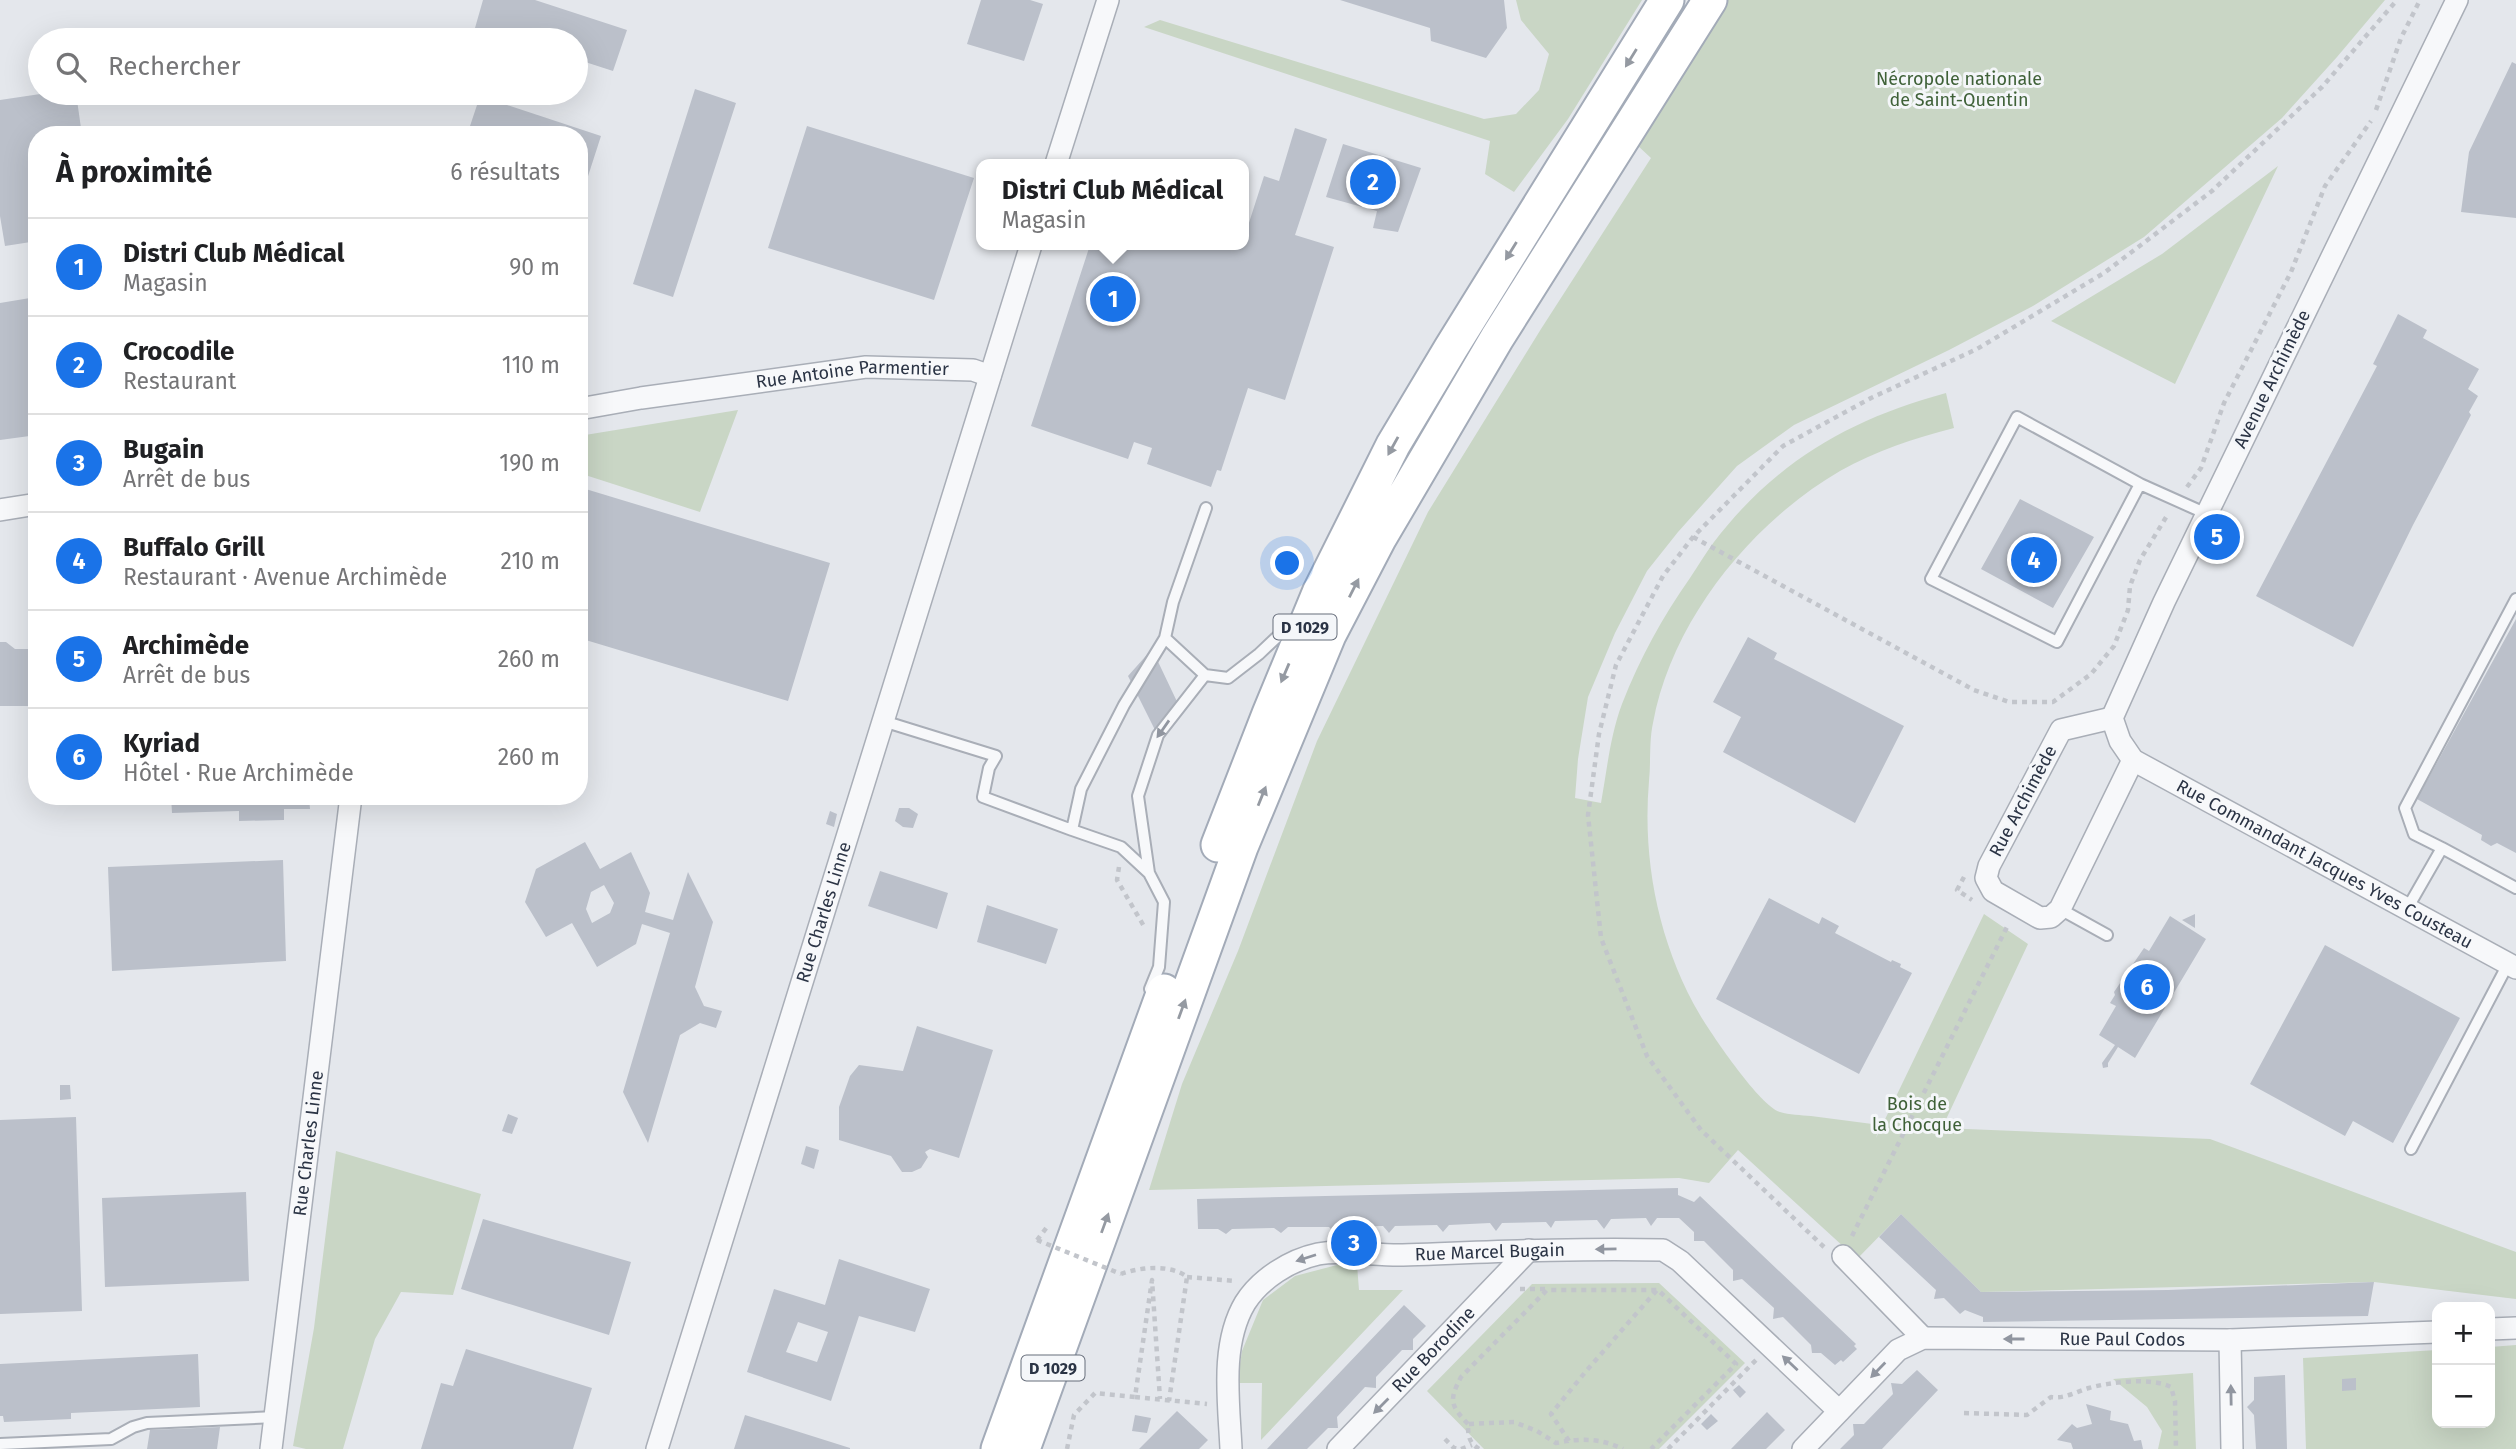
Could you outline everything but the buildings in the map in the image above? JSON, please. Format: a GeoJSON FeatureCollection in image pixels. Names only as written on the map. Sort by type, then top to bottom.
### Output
{"type":"FeatureCollection","features":[{"type":"Feature","properties":{"kind":"main road","name":"D 1029"},"geometry":{"type":"LineString","coordinates":[[998,1449],[1050,1306],[1135,1050],[1319,593],[1415,407],[1667,0]]}},
{"type":"Feature","properties":{"kind":"main road","name":"D 1029"},"geometry":{"type":"LineString","coordinates":[[1023,1449],[1241,847],[1329,635],[1379,539],[1497,338],[1710,0]]}},
{"type":"Feature","properties":{"kind":"main road","name":"D 1029"},"geometry":{"type":"LineString","coordinates":[[1009,1449],[1052,1329],[1050,1306]]}},
{"type":"Feature","properties":{"kind":"street"},"geometry":{"type":"LineString","coordinates":[[1058,159],[1108,0]]}},
{"type":"Feature","properties":{"kind":"street","name":"Avenue Archimède"},"geometry":{"type":"LineString","coordinates":[[2112,718],[2164,602],[2457,0]]}},
{"type":"Feature","properties":{"kind":"street"},"geometry":{"type":"LineString","coordinates":[[990,376],[1029,250]]}},
{"type":"Feature","properties":{"kind":"street","name":"Rue Antoine Parmentier"},"geometry":{"type":"LineString","coordinates":[[588,407],[866,367],[973,370],[990,376]]}},
{"type":"Feature","properties":{"kind":"street","name":"Rue Charles Linne"},"geometry":{"type":"LineString","coordinates":[[657,1449],[990,376]]}},
{"type":"Feature","properties":{"kind":"street"},"geometry":{"type":"LineString","coordinates":[[0,510],[28,505]]}},
{"type":"Feature","properties":{"kind":"street"},"geometry":{"type":"LineString","coordinates":[[2060,909],[2133,760],[2120,741],[2112,718]]}},
{"type":"Feature","properties":{"kind":"street","name":"Rue Archimède"},"geometry":{"type":"LineString","coordinates":[[2060,909],[2051,917],[2040,918],[1993,891],[1986,878],[1989,866],[2061,730],[2112,718]]}},
{"type":"Feature","properties":{"kind":"street","name":"Rue Commandant Jacques Yves Cousteau"},"geometry":{"type":"LineString","coordinates":[[2133,760],[2512,966]]}},
{"type":"Feature","properties":{"kind":"street","name":"Rue Charles Linne"},"geometry":{"type":"LineString","coordinates":[[271,1449],[350,805]]}},
{"type":"Feature","properties":{"kind":"street","name":"Rue Marcel Bugain"},"geometry":{"type":"LineString","coordinates":[[1231,1449],[1229,1405],[1231,1346],[1235,1324],[1246,1302],[1257,1289],[1294,1262],[1320,1254],[1663,1250],[1681,1261],[1839,1411]]}},
{"type":"Feature","properties":{"kind":"street","name":"Rue Borodine"},"geometry":{"type":"LineString","coordinates":[[1338,1449],[1529,1251]]}},
{"type":"Feature","properties":{"kind":"street"},"geometry":{"type":"LineString","coordinates":[[1803,1449],[1898,1350],[1923,1338],[1843,1256]]}},
{"type":"Feature","properties":{"kind":"street"},"geometry":{"type":"LineString","coordinates":[[2495,1329],[2516,1328]]}},
{"type":"Feature","properties":{"kind":"street","name":"Rue Paul Codos"},"geometry":{"type":"LineString","coordinates":[[1923,1338],[2230,1340],[2432,1332]]}},
{"type":"Feature","properties":{"kind":"street"},"geometry":{"type":"LineString","coordinates":[[2230,1340],[2232,1449]]}},
{"type":"Feature","properties":{"kind":"lane"},"geometry":{"type":"LineString","coordinates":[[2140,484],[2057,642],[1931,579],[2017,417],[2140,484],[2207,514]]}},
{"type":"Feature","properties":{"kind":"lane"},"geometry":{"type":"LineString","coordinates":[[1072,830],[1081,789],[1124,705],[1165,638],[1173,602],[1206,508]]}},
{"type":"Feature","properties":{"kind":"lane"},"geometry":{"type":"LineString","coordinates":[[1165,638],[1205,675],[1228,678],[1284,633],[1319,593]]}},
{"type":"Feature","properties":{"kind":"lane"},"geometry":{"type":"LineString","coordinates":[[2516,599],[2405,808],[2414,834],[2516,887]]}},
{"type":"Feature","properties":{"kind":"lane"},"geometry":{"type":"LineString","coordinates":[[1149,873],[1138,796],[1158,735],[1205,675]]}},
{"type":"Feature","properties":{"kind":"lane"},"geometry":{"type":"LineString","coordinates":[[883,720],[996,756],[989,768],[983,797],[1121,846],[1149,873],[1164,902],[1159,967],[1145,1003]]}},
{"type":"Feature","properties":{"kind":"lane"},"geometry":{"type":"LineString","coordinates":[[2407,909],[2442,848]]}},
{"type":"Feature","properties":{"kind":"lane"},"geometry":{"type":"LineString","coordinates":[[2060,909],[2107,935]]}},
{"type":"Feature","properties":{"kind":"lane"},"geometry":{"type":"LineString","coordinates":[[2412,1149],[2512,966]]}},
{"type":"Feature","properties":{"kind":"lane"},"geometry":{"type":"LineString","coordinates":[[0,1444],[111,1439],[147,1423],[275,1417]]}},
{"type":"Feature","properties":{"kind":"path"},"geometry":{"type":"LineString","coordinates":[[2017,905],[1843,1256],[1834,1257],[1701,1130],[1647,1056],[1601,938],[1588,815],[1599,734],[1616,666],[1663,576],[1693,537],[1783,446],[1871,398],[1977,349],[2104,273],[2212,191],[2322,87],[2397,0]]}},
{"type":"Feature","properties":{"kind":"path"},"geometry":{"type":"LineString","coordinates":[[1693,537],[1974,690],[2010,702],[2053,702],[2091,674],[2114,646],[2128,610],[2130,586],[2140,560],[2159,525],[2201,468],[2224,403],[2291,272],[2325,186],[2374,117],[2401,38],[2420,0]]}},
{"type":"Feature","properties":{"kind":"path"},"geometry":{"type":"LineString","coordinates":[[1121,846],[1117,880],[1145,926],[1147,937]]}},
{"type":"Feature","properties":{"kind":"path"},"geometry":{"type":"LineString","coordinates":[[1037,1240],[1121,1274],[1140,1267],[1180,1271],[1187,1277],[1238,1281],[1257,1289]]}},
{"type":"Feature","properties":{"kind":"path"},"geometry":{"type":"LineString","coordinates":[[1169,1401],[1187,1277]]}},
{"type":"Feature","properties":{"kind":"path"},"geometry":{"type":"LineString","coordinates":[[1135,1397],[1152,1280],[1160,1399]]}},
{"type":"Feature","properties":{"kind":"path"},"geometry":{"type":"LineString","coordinates":[[1479,1449],[1472,1445],[1468,1436],[1468,1424],[1455,1410],[1452,1395],[1461,1377],[1547,1290],[1658,1290],[1736,1364],[1651,1449]]}},
{"type":"Feature","properties":{"kind":"path"},"geometry":{"type":"LineString","coordinates":[[1569,1441],[1551,1414],[1658,1290]]}},
{"type":"Feature","properties":{"kind":"path"},"geometry":{"type":"LineString","coordinates":[[1668,1449],[1761,1355]]}},
{"type":"Feature","properties":{"kind":"path"},"geometry":{"type":"LineString","coordinates":[[1964,1413],[2027,1415],[2051,1397],[2062,1398],[2105,1384],[2160,1382],[2171,1387],[2175,1401],[2176,1449]]}},
{"type":"Feature","properties":{"kind":"path"},"geometry":{"type":"LineString","coordinates":[[1067,1449],[1074,1415],[1095,1393],[1229,1405]]}},
{"type":"Feature","properties":{"kind":"path"},"geometry":{"type":"LineString","coordinates":[[1468,1424],[1514,1422],[1537,1431],[1556,1446],[1569,1441],[1591,1439],[1623,1449]]}},
{"type":"Feature","properties":{"kind":"path"},"geometry":{"type":"LineString","coordinates":[[1445,1439],[1454,1448],[1472,1445]]}},
{"type":"Feature","properties":{"kind":"green space"},"geometry":{"type":"Polygon","coordinates":[[[1516,0],[1642,0],[1568,119],[1514,192],[1485,174],[1490,141],[1144,27],[1160,20],[1484,119],[1516,114],[1539,90],[1549,54],[1521,20],[1516,0]]]}},
{"type":"Feature","properties":{"kind":"green space"},"geometry":{"type":"Polygon","coordinates":[[[1727,0],[2385,0],[2282,118],[2144,237],[2033,306],[1794,425],[1737,466],[1647,571],[1615,633],[1588,697],[1575,798],[1601,803],[1615,728],[1636,671],[1680,593],[1711,546],[1738,514],[1762,489],[1789,467],[1846,430],[1946,393],[1954,428],[1896,446],[1840,471],[1776,518],[1747,546],[1720,578],[1697,612],[1678,647],[1663,685],[1653,723],[1651,744],[1648,841],[1651,872],[1656,902],[1674,960],[1706,1025],[1737,1069],[1771,1107],[1787,1114],[1880,1125],[1876,1138],[1984,914],[2028,944],[1942,1128],[2210,1139],[2516,1252],[2516,1299],[2374,1282],[1981,1292],[1901,1214],[1857,1259],[1738,1150],[1709,1183],[1679,1178],[1149,1190],[1182,1084],[1238,951],[1317,741],[1428,512],[1651,158],[1637,145],[1727,0]]]}},
{"type":"Feature","properties":{"kind":"green space"},"geometry":{"type":"Polygon","coordinates":[[[2278,166],[2175,384],[2051,321],[2162,254],[2278,166]]]}},
{"type":"Feature","properties":{"kind":"green space"},"geometry":{"type":"Polygon","coordinates":[[[738,410],[700,512],[588,476],[588,435],[738,410]]]}},
{"type":"Feature","properties":{"kind":"green space"},"geometry":{"type":"Polygon","coordinates":[[[336,1151],[481,1194],[453,1295],[401,1292],[375,1339],[343,1449],[306,1449],[293,1446],[314,1328],[336,1151]]]}},
{"type":"Feature","properties":{"kind":"green space"},"geometry":{"type":"Polygon","coordinates":[[[1337,1265],[1357,1265],[1359,1290],[1403,1290],[1261,1440],[1262,1383],[1237,1383],[1242,1351],[1263,1300],[1295,1276],[1337,1265]]]}},
{"type":"Feature","properties":{"kind":"green space"},"geometry":{"type":"Polygon","coordinates":[[[1659,1283],[1745,1363],[1659,1449],[1484,1449],[1427,1391],[1532,1284],[1659,1283]]]}},
{"type":"Feature","properties":{"kind":"green space"},"geometry":{"type":"Polygon","coordinates":[[[2516,1345],[2516,1449],[2306,1449],[2303,1358],[2432,1350],[2432,1428],[2495,1428],[2495,1347],[2516,1345]]]}},
{"type":"Feature","properties":{"kind":"green space"},"geometry":{"type":"Polygon","coordinates":[[[2193,1373],[2196,1449],[2158,1449],[2162,1431],[2147,1407],[2113,1379],[2193,1373]]]}},
{"type":"Feature","properties":{"kind":"place","name":"Crocodile"},"geometry":{"type":"Point","coordinates":[1373,182]}},
{"type":"Feature","properties":{"kind":"place","name":"Distri Club Médical"},"geometry":{"type":"Point","coordinates":[1113,299]}},
{"type":"Feature","properties":{"kind":"place","name":"Archimède"},"geometry":{"type":"Point","coordinates":[2217,537]}},
{"type":"Feature","properties":{"kind":"place","name":"Buffalo Grill"},"geometry":{"type":"Point","coordinates":[2034,560]}},
{"type":"Feature","properties":{"kind":"place","name":"Kyriad"},"geometry":{"type":"Point","coordinates":[2147,987]}},
{"type":"Feature","properties":{"kind":"place","name":"Bugain"},"geometry":{"type":"Point","coordinates":[1354,1243]}},
{"type":"Feature","properties":{"kind":"park label","name":"Nécropole nationale de Saint-Quentin"},"geometry":{"type":"Point","coordinates":[1959,89]}},
{"type":"Feature","properties":{"kind":"park label","name":"Bois de la Chocque"},"geometry":{"type":"Point","coordinates":[1917,1114]}}]}
